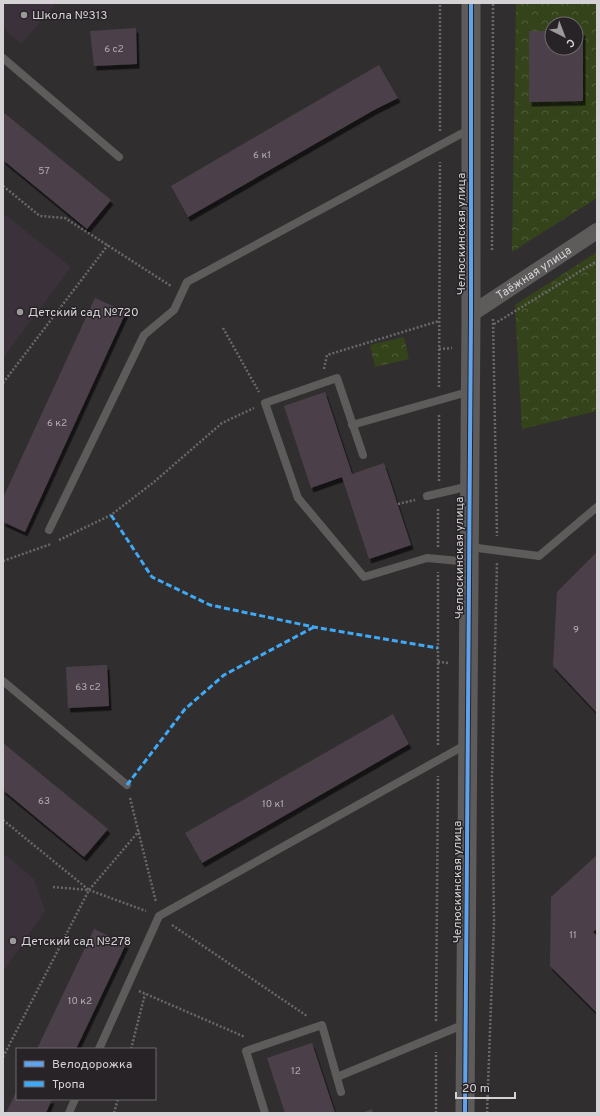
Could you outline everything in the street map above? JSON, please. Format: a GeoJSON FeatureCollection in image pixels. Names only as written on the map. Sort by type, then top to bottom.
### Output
{"type":"FeatureCollection","features":[{"type":"Feature","properties":{"kind":"street","name":"Челюскинская улица"},"geometry":{"type":"LineString","coordinates":[[465,1113],[470,554],[471,3]]}},
{"type":"Feature","properties":{"kind":"street","name":"Таёжная улица"},"geometry":{"type":"LineString","coordinates":[[471,314],[597,231]]}},
{"type":"Feature","properties":{"kind":"lane"},"geometry":{"type":"LineString","coordinates":[[3,58],[119,157]]}},
{"type":"Feature","properties":{"kind":"lane"},"geometry":{"type":"LineString","coordinates":[[49,530],[144,335],[174,310],[187,282],[471,128]]}},
{"type":"Feature","properties":{"kind":"lane"},"geometry":{"type":"LineString","coordinates":[[362,455],[337,378],[265,403],[298,498],[364,577],[427,558],[497,550],[539,556],[597,507]]}},
{"type":"Feature","properties":{"kind":"lane"},"geometry":{"type":"LineString","coordinates":[[352,425],[470,391]]}},
{"type":"Feature","properties":{"kind":"lane"},"geometry":{"type":"LineString","coordinates":[[427,496],[470,486]]}},
{"type":"Feature","properties":{"kind":"lane"},"geometry":{"type":"LineString","coordinates":[[3,681],[127,785]]}},
{"type":"Feature","properties":{"kind":"lane"},"geometry":{"type":"LineString","coordinates":[[99,1048],[159,916],[468,744]]}},
{"type":"Feature","properties":{"kind":"lane"},"geometry":{"type":"LineString","coordinates":[[337,1077],[466,1024]]}},
{"type":"Feature","properties":{"kind":"lane"},"geometry":{"type":"LineString","coordinates":[[266,1113],[246,1051],[322,1025],[341,1092]]}},
{"type":"Feature","properties":{"kind":"lane"},"geometry":{"type":"LineString","coordinates":[[69,1113],[75,1100]]}},
{"type":"Feature","properties":{"kind":"path"},"geometry":{"type":"LineString","coordinates":[[492,253],[493,3]]}},
{"type":"Feature","properties":{"kind":"path"},"geometry":{"type":"LineString","coordinates":[[3,186],[40,216],[65,218],[182,293]]}},
{"type":"Feature","properties":{"kind":"path"},"geometry":{"type":"LineString","coordinates":[[3,383],[108,245]]}},
{"type":"Feature","properties":{"kind":"path"},"geometry":{"type":"LineString","coordinates":[[494,324],[597,261]]}},
{"type":"Feature","properties":{"kind":"path"},"geometry":{"type":"LineString","coordinates":[[487,1113],[494,922],[492,777],[497,550],[494,324],[492,300]]}},
{"type":"Feature","properties":{"kind":"path"},"geometry":{"type":"LineString","coordinates":[[322,383],[327,355],[439,320]]}},
{"type":"Feature","properties":{"kind":"path"},"geometry":{"type":"LineString","coordinates":[[3,561],[49,545],[111,515],[154,482],[222,422],[265,403],[223,328]]}},
{"type":"Feature","properties":{"kind":"path"},"geometry":{"type":"LineString","coordinates":[[127,785],[159,916]]}},
{"type":"Feature","properties":{"kind":"path"},"geometry":{"type":"LineString","coordinates":[[3,820],[89,890]]}},
{"type":"Feature","properties":{"kind":"path"},"geometry":{"type":"LineString","coordinates":[[3,1057],[89,890],[139,831]]}},
{"type":"Feature","properties":{"kind":"path"},"geometry":{"type":"LineString","coordinates":[[53,887],[89,890],[159,916],[322,1025]]}},
{"type":"Feature","properties":{"kind":"path"},"geometry":{"type":"LineString","coordinates":[[128,987],[262,1045]]}},
{"type":"Feature","properties":{"kind":"path"},"geometry":{"type":"LineString","coordinates":[[131,1048],[145,994]]}},
{"type":"Feature","properties":{"kind":"path"},"geometry":{"type":"LineString","coordinates":[[114,1113],[118,1100]]}},
{"type":"Feature","properties":{"kind":"shaded area","name":"Школа №313"},"geometry":{"type":"Polygon","coordinates":[[[3,3],[56,3],[21,44],[3,28],[3,3]]]}},
{"type":"Feature","properties":{"kind":"shaded area","name":"Детский сад №720"},"geometry":{"type":"Polygon","coordinates":[[[3,213],[71,267],[3,358],[3,213]]]}},
{"type":"Feature","properties":{"kind":"shaded area","name":"Детский сад №278"},"geometry":{"type":"Polygon","coordinates":[[[3,853],[34,879],[45,911],[3,972],[3,853]]]}},
{"type":"Feature","properties":{"kind":"green space"},"geometry":{"type":"Polygon","coordinates":[[[516,3],[597,3],[597,198],[512,252],[516,3]]]}},
{"type":"Feature","properties":{"kind":"green space"},"geometry":{"type":"Polygon","coordinates":[[[597,252],[597,411],[522,429],[515,305],[597,252]]]}},
{"type":"Feature","properties":{"kind":"green space"},"geometry":{"type":"Polygon","coordinates":[[[404,337],[409,359],[375,367],[370,345],[404,337]]]}},
{"type":"Feature","properties":{"kind":"building"},"geometry":{"type":"Polygon","coordinates":[[[136,28],[137,64],[94,66],[90,31],[136,28]]]}},
{"type":"Feature","properties":{"kind":"building"},"geometry":{"type":"Polygon","coordinates":[[[529,31],[544,31],[544,56],[583,56],[583,101],[529,102],[529,31]]]}},
{"type":"Feature","properties":{"kind":"building"},"geometry":{"type":"Polygon","coordinates":[[[379,65],[398,98],[374,110],[188,217],[171,186],[379,65]]]}},
{"type":"Feature","properties":{"kind":"building"},"geometry":{"type":"Polygon","coordinates":[[[3,112],[111,200],[87,229],[3,160],[3,112]]]}},
{"type":"Feature","properties":{"kind":"building"},"geometry":{"type":"Polygon","coordinates":[[[95,298],[126,312],[25,532],[3,522],[3,498],[95,298]]]}},
{"type":"Feature","properties":{"kind":"building"},"geometry":{"type":"Polygon","coordinates":[[[325,392],[352,474],[384,463],[411,545],[369,559],[342,477],[311,488],[284,406],[325,392]]]}},
{"type":"Feature","properties":{"kind":"building"},"geometry":{"type":"Polygon","coordinates":[[[597,552],[597,713],[553,666],[557,592],[597,552]]]}},
{"type":"Feature","properties":{"kind":"building"},"geometry":{"type":"Polygon","coordinates":[[[107,665],[109,706],[68,708],[66,667],[107,665]]]}},
{"type":"Feature","properties":{"kind":"building"},"geometry":{"type":"Polygon","coordinates":[[[393,714],[409,744],[202,863],[185,833],[393,714]]]}},
{"type":"Feature","properties":{"kind":"building"},"geometry":{"type":"Polygon","coordinates":[[[3,743],[108,829],[84,857],[3,790],[3,743]]]}},
{"type":"Feature","properties":{"kind":"building"},"geometry":{"type":"Polygon","coordinates":[[[597,855],[597,929],[593,932],[597,936],[597,1013],[550,966],[551,897],[597,855]]]}},
{"type":"Feature","properties":{"kind":"building"},"geometry":{"type":"Polygon","coordinates":[[[94,929],[126,944],[76,1048],[37,1048],[94,929]]]}},
{"type":"Feature","properties":{"kind":"building"},"geometry":{"type":"Polygon","coordinates":[[[312,1043],[335,1113],[285,1113],[267,1058],[312,1043]]]}},
{"type":"Feature","properties":{"kind":"building"},"geometry":{"type":"Polygon","coordinates":[[[16,1092],[16,1100],[52,1100],[46,1113],[6,1113],[16,1092]]]}},
{"type":"Feature","properties":{"kind":"building"},"geometry":{"type":"Polygon","coordinates":[[[372,1109],[373,1113],[362,1113],[372,1109]]]}},
{"type":"Feature","properties":{"kind":"marked path"},"geometry":{"type":"LineString","coordinates":[[111,515],[152,577],[210,605],[314,627],[438,648]]}},
{"type":"Feature","properties":{"kind":"marked path"},"geometry":{"type":"LineString","coordinates":[[127,785],[185,709],[224,675],[314,627]]}},
{"type":"Feature","properties":{"kind":"cycle path"},"geometry":{"type":"LineString","coordinates":[[465,1113],[471,314],[471,3]]}},
{"type":"Feature","properties":{"kind":"place","name":"Школа №313"},"geometry":{"type":"Point","coordinates":[24,15]}},
{"type":"Feature","properties":{"kind":"place","name":"Детский сад №720"},"geometry":{"type":"Point","coordinates":[20,312]}},
{"type":"Feature","properties":{"kind":"place","name":"Детский сад №278"},"geometry":{"type":"Point","coordinates":[13,941]}}]}
